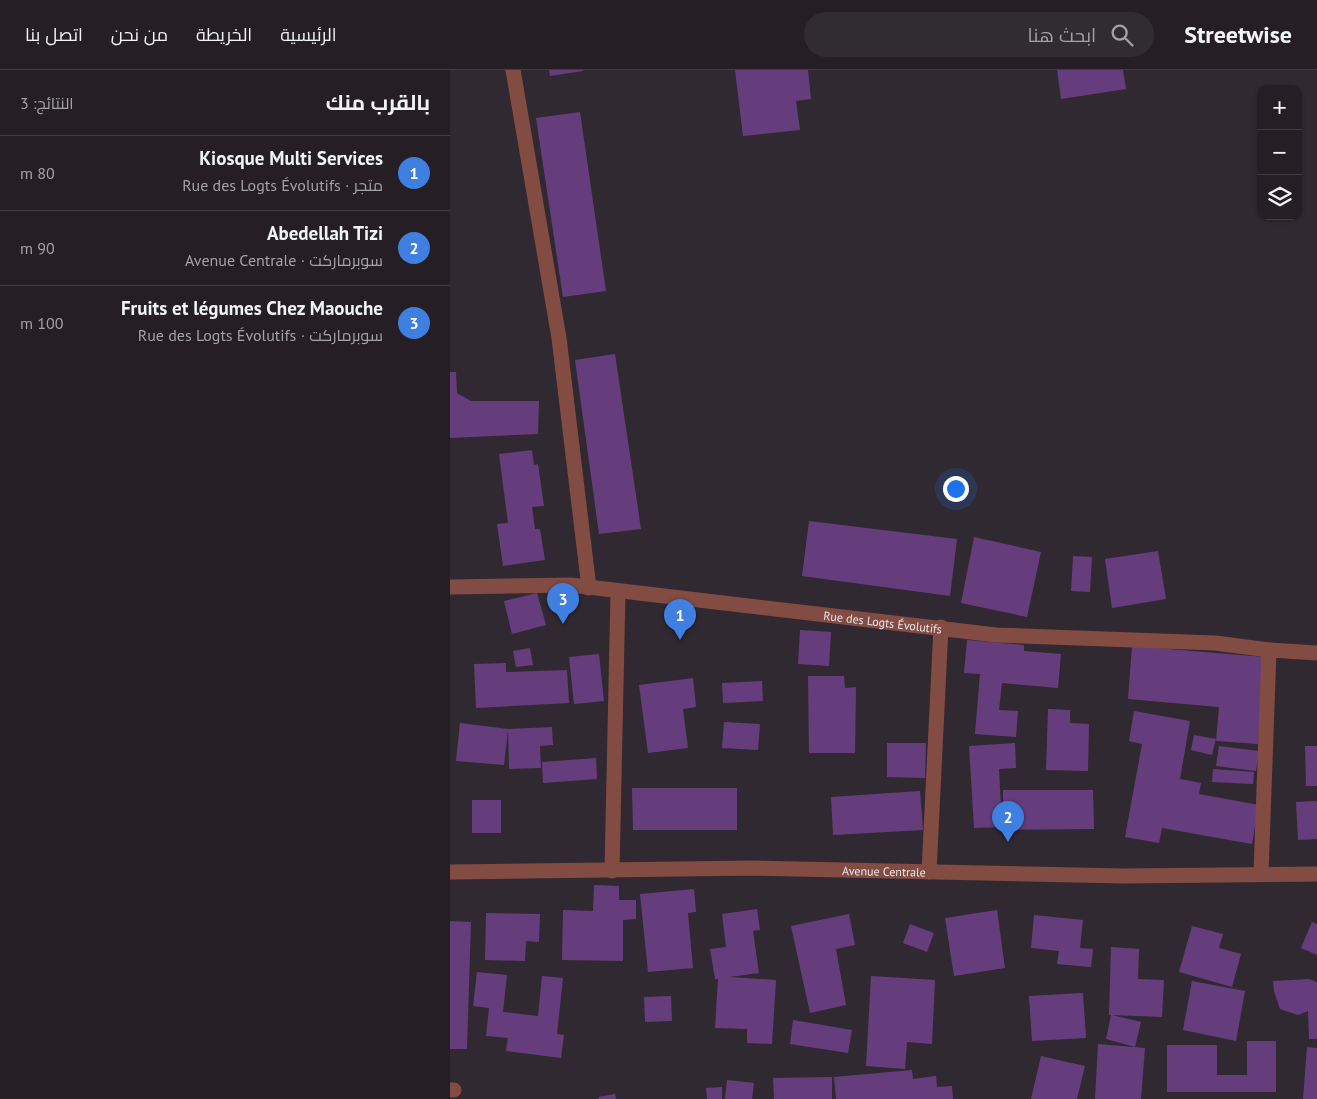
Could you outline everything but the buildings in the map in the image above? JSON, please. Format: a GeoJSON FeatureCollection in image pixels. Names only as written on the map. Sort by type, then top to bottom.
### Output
{"type":"FeatureCollection","features":[{"type":"Feature","properties":{"kind":"street"},"geometry":{"type":"LineString","coordinates":[[513,70],[559,338],[589,588]]}},
{"type":"Feature","properties":{"kind":"street","name":"Rue des Logts Évolutifs"},"geometry":{"type":"LineString","coordinates":[[450,587],[571,586],[996,634],[1215,643],[1269,650],[1317,653]]}},
{"type":"Feature","properties":{"kind":"street"},"geometry":{"type":"LineString","coordinates":[[612,871],[618,592]]}},
{"type":"Feature","properties":{"kind":"street"},"geometry":{"type":"LineString","coordinates":[[929,872],[941,627]]}},
{"type":"Feature","properties":{"kind":"street"},"geometry":{"type":"LineString","coordinates":[[1262,874],[1269,650]]}},
{"type":"Feature","properties":{"kind":"street","name":"Avenue Centrale"},"geometry":{"type":"LineString","coordinates":[[450,872],[754,868],[1124,876],[1317,874]]}},
{"type":"Feature","properties":{"kind":"place","name":"Fruits et légumes Chez Maouche"},"geometry":{"type":"Point","coordinates":[563,624]}},
{"type":"Feature","properties":{"kind":"place","name":"Kiosque Multi Services"},"geometry":{"type":"Point","coordinates":[680,640]}},
{"type":"Feature","properties":{"kind":"place","name":"Abedellah Tizi"},"geometry":{"type":"Point","coordinates":[1008,842]}}]}
